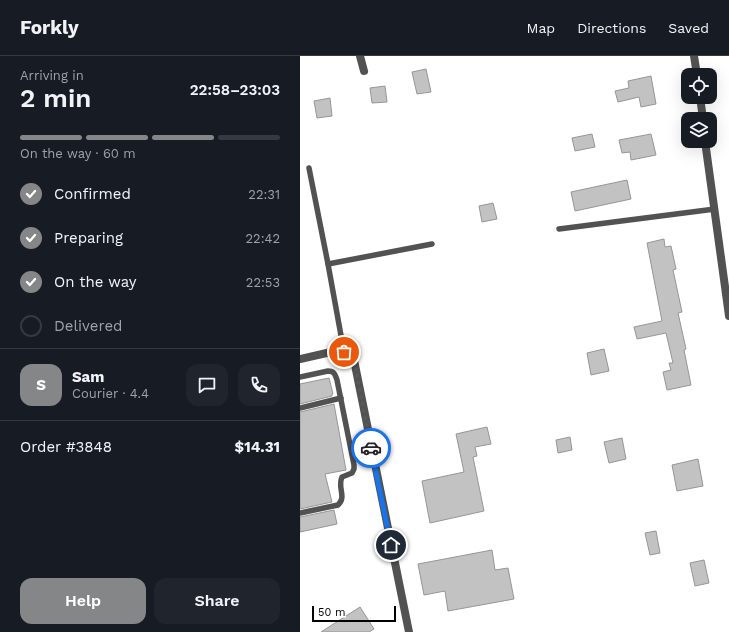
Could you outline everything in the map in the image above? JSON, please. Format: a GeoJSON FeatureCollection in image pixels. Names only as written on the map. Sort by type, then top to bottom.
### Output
{"type":"FeatureCollection","features":[{"type":"Feature","properties":{"kind":"street"},"geometry":{"type":"LineString","coordinates":[[360,56],[364,71]]}},
{"type":"Feature","properties":{"kind":"street"},"geometry":{"type":"LineString","coordinates":[[694,56],[696,68]]}},
{"type":"Feature","properties":{"kind":"street"},"geometry":{"type":"LineString","coordinates":[[707,148],[729,316]]}},
{"type":"Feature","properties":{"kind":"street"},"geometry":{"type":"LineString","coordinates":[[300,359],[331,352],[344,352],[354,360],[409,632]]}},
{"type":"Feature","properties":{"kind":"lane"},"geometry":{"type":"LineString","coordinates":[[309,168],[344,352]]}},
{"type":"Feature","properties":{"kind":"lane"},"geometry":{"type":"LineString","coordinates":[[559,229],[714,209]]}},
{"type":"Feature","properties":{"kind":"lane"},"geometry":{"type":"LineString","coordinates":[[328,264],[432,244]]}},
{"type":"Feature","properties":{"kind":"lane"},"geometry":{"type":"LineString","coordinates":[[300,377],[328,371],[332,371],[335,374],[354,469],[352,473],[342,477],[340,482],[342,502],[338,505],[300,513]]}},
{"type":"Feature","properties":{"kind":"lane"},"geometry":{"type":"LineString","coordinates":[[300,408],[341,398]]}},
{"type":"Feature","properties":{"kind":"building"},"geometry":{"type":"Polygon","coordinates":[[[426,69],[431,92],[417,94],[412,72],[426,69]]]}},
{"type":"Feature","properties":{"kind":"building"},"geometry":{"type":"Polygon","coordinates":[[[651,76],[656,104],[641,107],[639,97],[618,102],[615,91],[629,88],[628,81],[651,76]]]}},
{"type":"Feature","properties":{"kind":"building"},"geometry":{"type":"Polygon","coordinates":[[[385,86],[387,102],[372,103],[370,88],[385,86]]]}},
{"type":"Feature","properties":{"kind":"building"},"geometry":{"type":"Polygon","coordinates":[[[330,98],[332,116],[317,118],[314,101],[330,98]]]}},
{"type":"Feature","properties":{"kind":"building"},"geometry":{"type":"Polygon","coordinates":[[[592,134],[595,147],[575,151],[572,138],[592,134]]]}},
{"type":"Feature","properties":{"kind":"building"},"geometry":{"type":"Polygon","coordinates":[[[651,134],[656,155],[631,160],[630,152],[622,153],[619,140],[651,134]]]}},
{"type":"Feature","properties":{"kind":"building"},"geometry":{"type":"Polygon","coordinates":[[[627,180],[631,199],[575,211],[571,192],[627,180]]]}},
{"type":"Feature","properties":{"kind":"building"},"geometry":{"type":"Polygon","coordinates":[[[493,203],[497,219],[482,222],[479,206],[493,203]]]}},
{"type":"Feature","properties":{"kind":"building"},"geometry":{"type":"Polygon","coordinates":[[[664,239],[665,247],[671,246],[676,269],[673,270],[682,312],[678,313],[686,349],[684,350],[691,385],[667,390],[663,372],[671,370],[669,363],[673,363],[666,333],[637,339],[634,327],[662,321],[647,243],[664,239]]]}},
{"type":"Feature","properties":{"kind":"building"},"geometry":{"type":"Polygon","coordinates":[[[604,349],[609,371],[591,375],[587,353],[604,349]]]}},
{"type":"Feature","properties":{"kind":"building"},"geometry":{"type":"Polygon","coordinates":[[[329,378],[333,394],[332,396],[300,404],[300,384],[329,378]]]}},
{"type":"Feature","properties":{"kind":"building"},"geometry":{"type":"Polygon","coordinates":[[[334,404],[346,470],[325,474],[332,502],[300,509],[300,412],[334,404]]]}},
{"type":"Feature","properties":{"kind":"building"},"geometry":{"type":"Polygon","coordinates":[[[487,427],[491,444],[475,447],[477,456],[473,457],[484,511],[430,523],[422,481],[464,472],[456,434],[487,427]]]}},
{"type":"Feature","properties":{"kind":"building"},"geometry":{"type":"Polygon","coordinates":[[[570,437],[572,450],[558,453],[556,440],[570,437]]]}},
{"type":"Feature","properties":{"kind":"building"},"geometry":{"type":"Polygon","coordinates":[[[622,438],[626,459],[609,463],[604,442],[622,438]]]}},
{"type":"Feature","properties":{"kind":"building"},"geometry":{"type":"Polygon","coordinates":[[[698,459],[703,486],[677,491],[672,465],[698,459]]]}},
{"type":"Feature","properties":{"kind":"building"},"geometry":{"type":"Polygon","coordinates":[[[334,510],[337,524],[300,532],[300,517],[334,510]]]}},
{"type":"Feature","properties":{"kind":"building"},"geometry":{"type":"Polygon","coordinates":[[[656,531],[660,553],[650,555],[645,533],[656,531]]]}},
{"type":"Feature","properties":{"kind":"building"},"geometry":{"type":"Polygon","coordinates":[[[492,550],[495,570],[508,568],[514,599],[448,611],[445,591],[424,595],[418,564],[492,550]]]}},
{"type":"Feature","properties":{"kind":"building"},"geometry":{"type":"Polygon","coordinates":[[[704,560],[709,583],[695,586],[690,563],[704,560]]]}},
{"type":"Feature","properties":{"kind":"building"},"geometry":{"type":"Polygon","coordinates":[[[360,607],[374,629],[369,632],[321,632],[360,607]]]}},
{"type":"Feature","properties":{"kind":"way so far"},"geometry":{"type":"LineString","coordinates":[[344,352],[354,360],[371,448]]}},
{"type":"Feature","properties":{"kind":"route"},"geometry":{"type":"LineString","coordinates":[[371,448],[391,545]]}}]}
